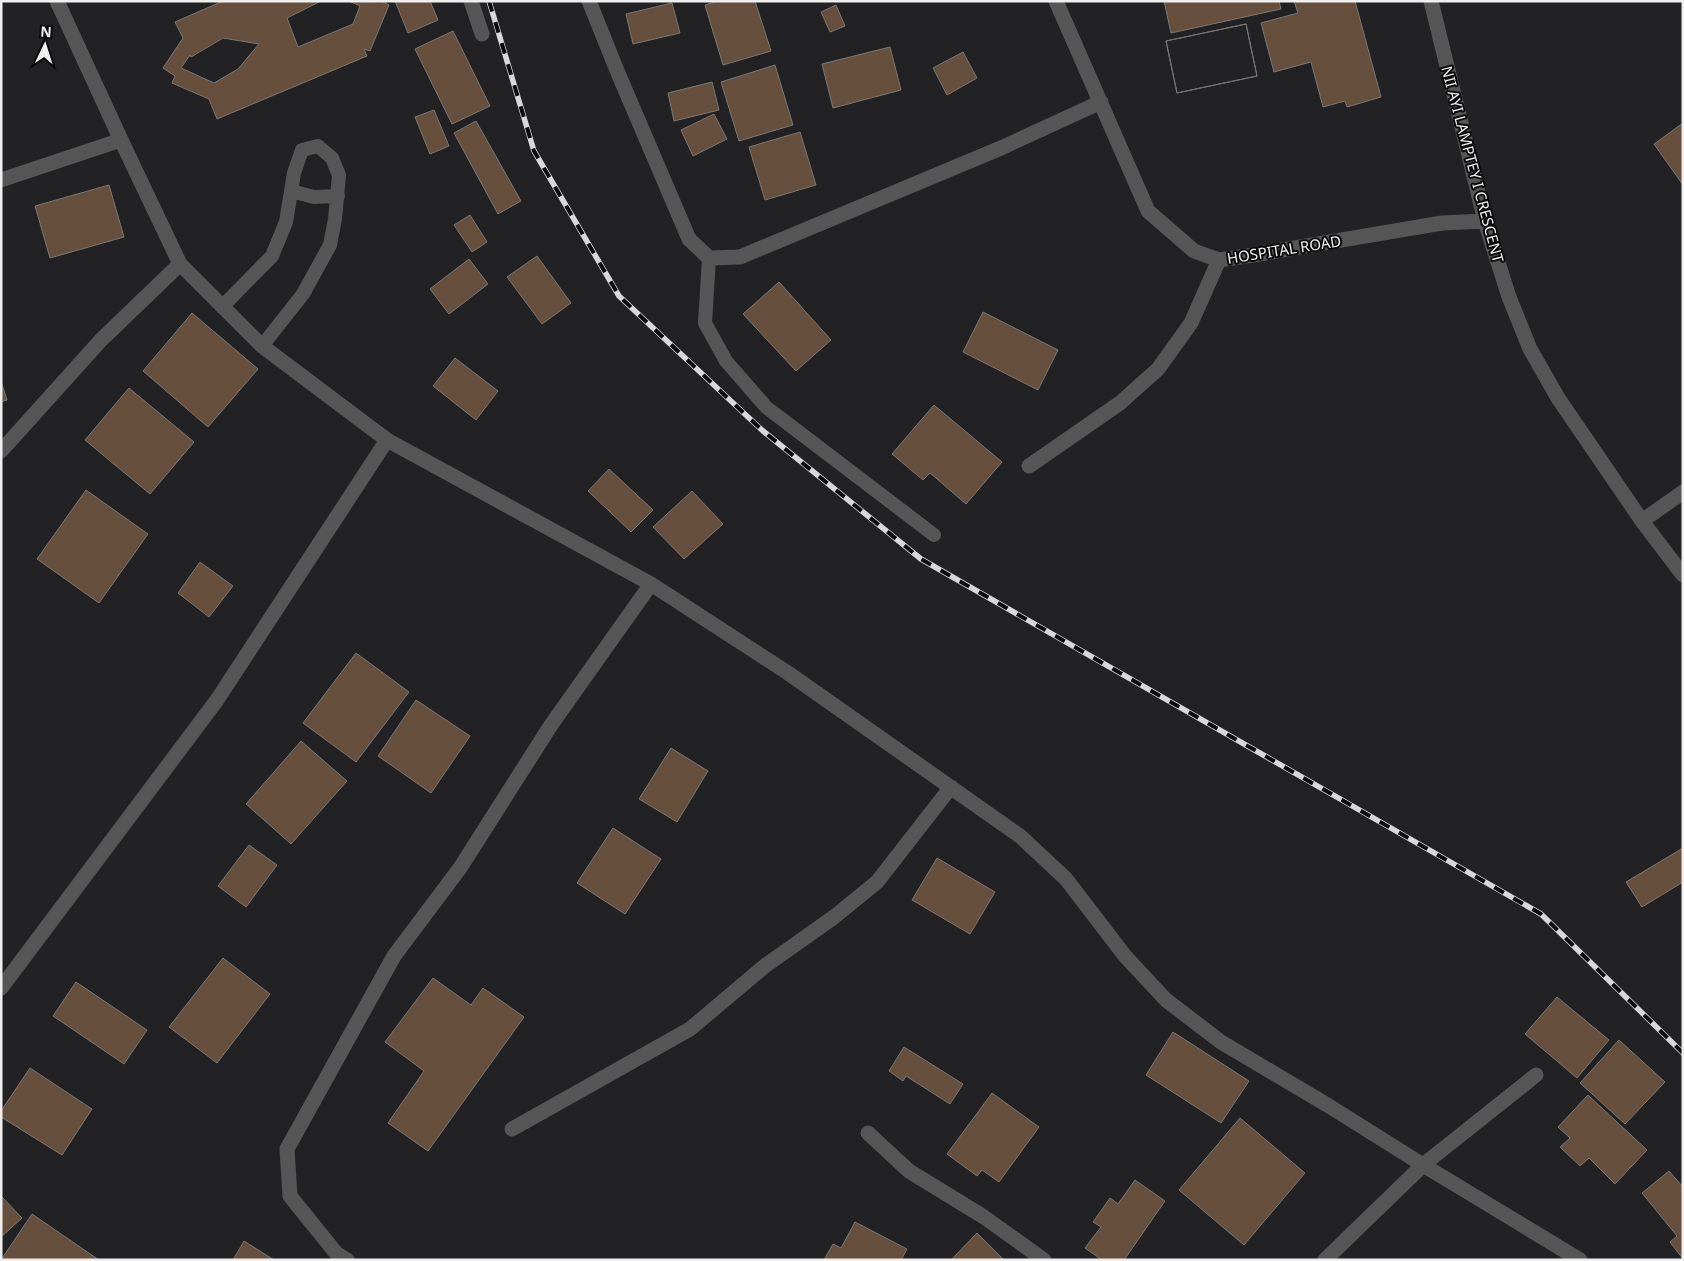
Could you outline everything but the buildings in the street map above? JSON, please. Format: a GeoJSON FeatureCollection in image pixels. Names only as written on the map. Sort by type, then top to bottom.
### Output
{"type":"FeatureCollection","features":[{"type":"Feature","properties":{"kind":"street"},"geometry":{"type":"LineString","coordinates":[[58,1],[180,264],[262,346],[387,440],[651,584],[788,673],[1020,836],[1066,880],[1125,956],[1166,1000],[1221,1042],[1580,1260]]}},
{"type":"Feature","properties":{"kind":"street"},"geometry":{"type":"LineString","coordinates":[[471,1],[482,34]]}},
{"type":"Feature","properties":{"kind":"street"},"geometry":{"type":"LineString","coordinates":[[589,1],[689,239],[709,258],[740,258],[992,152],[1101,102]]}},
{"type":"Feature","properties":{"kind":"street","name":"HOSPITAL ROAD"},"geometry":{"type":"LineString","coordinates":[[1056,1],[1148,212],[1194,251],[1219,260],[1442,223],[1485,221]]}},
{"type":"Feature","properties":{"kind":"street","name":"NII AYI LAMPTEY I CRESCENT"},"geometry":{"type":"LineString","coordinates":[[1432,1],[1485,221],[1509,297],[1530,349],[1558,398],[1642,521],[1683,575]]}},
{"type":"Feature","properties":{"kind":"street"},"geometry":{"type":"LineString","coordinates":[[1,180],[121,140]]}},
{"type":"Feature","properties":{"kind":"street"},"geometry":{"type":"LineString","coordinates":[[1029,466],[1120,403],[1158,369],[1191,324],[1219,260]]}},
{"type":"Feature","properties":{"kind":"street"},"geometry":{"type":"LineString","coordinates":[[1,451],[101,340],[180,264]]}},
{"type":"Feature","properties":{"kind":"street"},"geometry":{"type":"LineString","coordinates":[[1,988],[218,700],[387,440]]}},
{"type":"Feature","properties":{"kind":"street"},"geometry":{"type":"LineString","coordinates":[[1642,521],[1683,492]]}},
{"type":"Feature","properties":{"kind":"street"},"geometry":{"type":"LineString","coordinates":[[347,1260],[336,1253],[290,1196],[287,1148],[394,956],[460,868],[551,725],[651,584]]}},
{"type":"Feature","properties":{"kind":"street"},"geometry":{"type":"LineString","coordinates":[[512,1129],[690,1029],[766,964],[834,917],[877,882],[951,787]]}},
{"type":"Feature","properties":{"kind":"street"},"geometry":{"type":"LineString","coordinates":[[1325,1260],[1423,1165],[1536,1075]]}},
{"type":"Feature","properties":{"kind":"street"},"geometry":{"type":"LineString","coordinates":[[868,1133],[909,1171],[984,1218],[1044,1260]]}},
{"type":"Feature","properties":{"kind":"lane"},"geometry":{"type":"LineString","coordinates":[[222,307],[272,256],[286,222],[294,174],[302,150],[318,146],[332,158],[339,175],[338,196],[330,245],[303,294],[262,346]]}},
{"type":"Feature","properties":{"kind":"lane"},"geometry":{"type":"LineString","coordinates":[[291,192],[314,197],[338,196]]}},
{"type":"Feature","properties":{"kind":"lane"},"geometry":{"type":"LineString","coordinates":[[709,258],[705,322],[726,361],[766,407],[934,535]]}},
{"type":"Feature","properties":{"kind":"railway"},"geometry":{"type":"LineString","coordinates":[[489,1],[534,151],[619,296],[763,431],[921,559],[1541,914],[1683,1053]]}}]}
